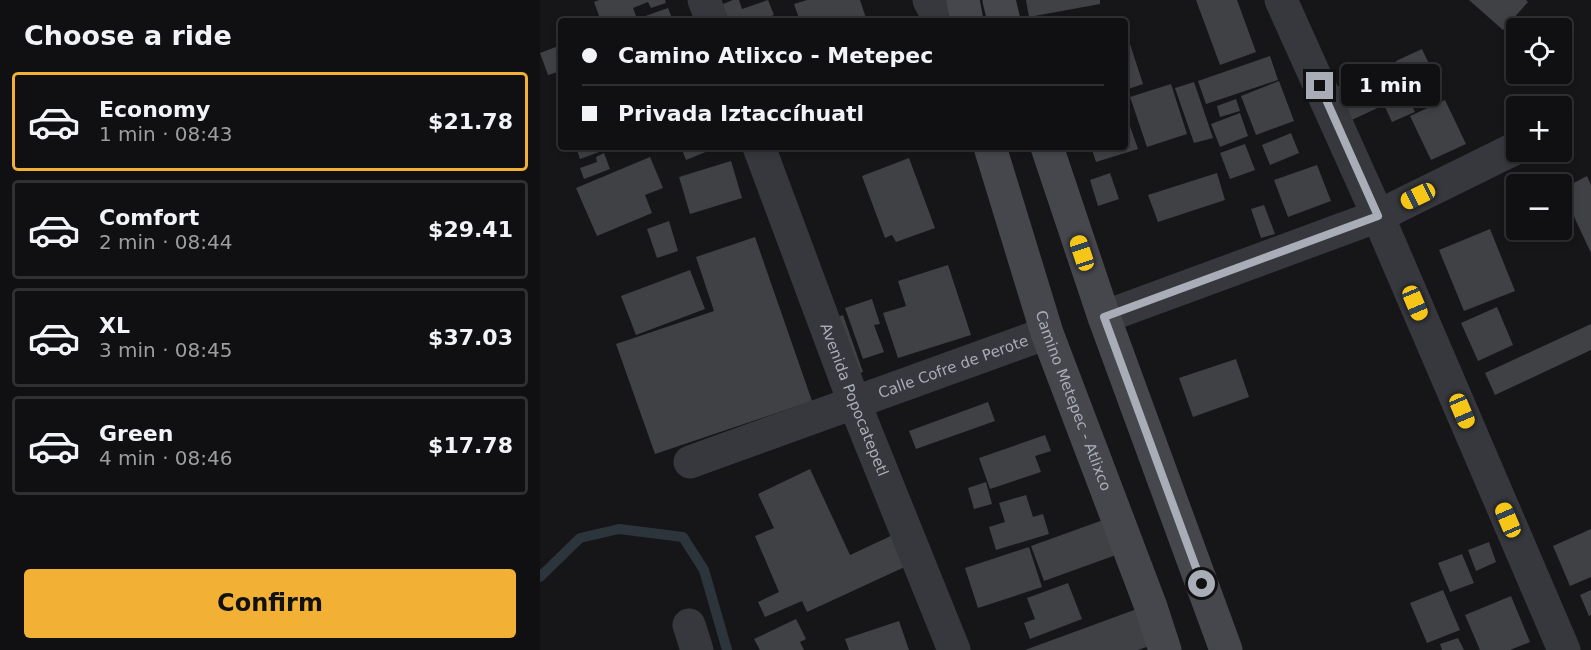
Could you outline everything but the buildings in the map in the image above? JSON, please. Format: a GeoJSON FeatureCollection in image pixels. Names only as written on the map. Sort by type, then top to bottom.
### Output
{"type":"FeatureCollection","features":[{"type":"Feature","properties":{"kind":"main road"},"geometry":{"type":"LineString","coordinates":[[963,0],[966,18]]}},
{"type":"Feature","properties":{"kind":"main road"},"geometry":{"type":"LineString","coordinates":[[999,0],[1003,18]]}},
{"type":"Feature","properties":{"kind":"main road","name":"Camino Metepec - Atlixco"},"geometry":{"type":"LineString","coordinates":[[991,150],[1047,333],[1151,607],[1165,650]]}},
{"type":"Feature","properties":{"kind":"main road"},"geometry":{"type":"LineString","coordinates":[[1048,150],[1104,317],[1226,650]]}},
{"type":"Feature","properties":{"kind":"street"},"geometry":{"type":"LineString","coordinates":[[704,0],[711,18]]}},
{"type":"Feature","properties":{"kind":"street"},"geometry":{"type":"LineString","coordinates":[[929,0],[938,18]]}},
{"type":"Feature","properties":{"kind":"street"},"geometry":{"type":"LineString","coordinates":[[1281,0],[1378,216],[1564,650]]}},
{"type":"Feature","properties":{"kind":"street","name":"Avenida Popocatepetl"},"geometry":{"type":"LineString","coordinates":[[760,150],[854,402],[954,650]]}},
{"type":"Feature","properties":{"kind":"street"},"geometry":{"type":"LineString","coordinates":[[1104,317],[1378,216],[1506,153]]}},
{"type":"Feature","properties":{"kind":"street","name":"Calle Cofre de Perote"},"geometry":{"type":"LineString","coordinates":[[690,462],[1047,333]]}},
{"type":"Feature","properties":{"kind":"waterway"},"geometry":{"type":"LineString","coordinates":[[540,577],[580,538],[619,529],[683,537],[704,570],[727,650]]}},
{"type":"Feature","properties":{"kind":"route"},"geometry":{"type":"LineString","coordinates":[[1202,584],[1104,317],[1378,216],[1320,86]]}}]}
